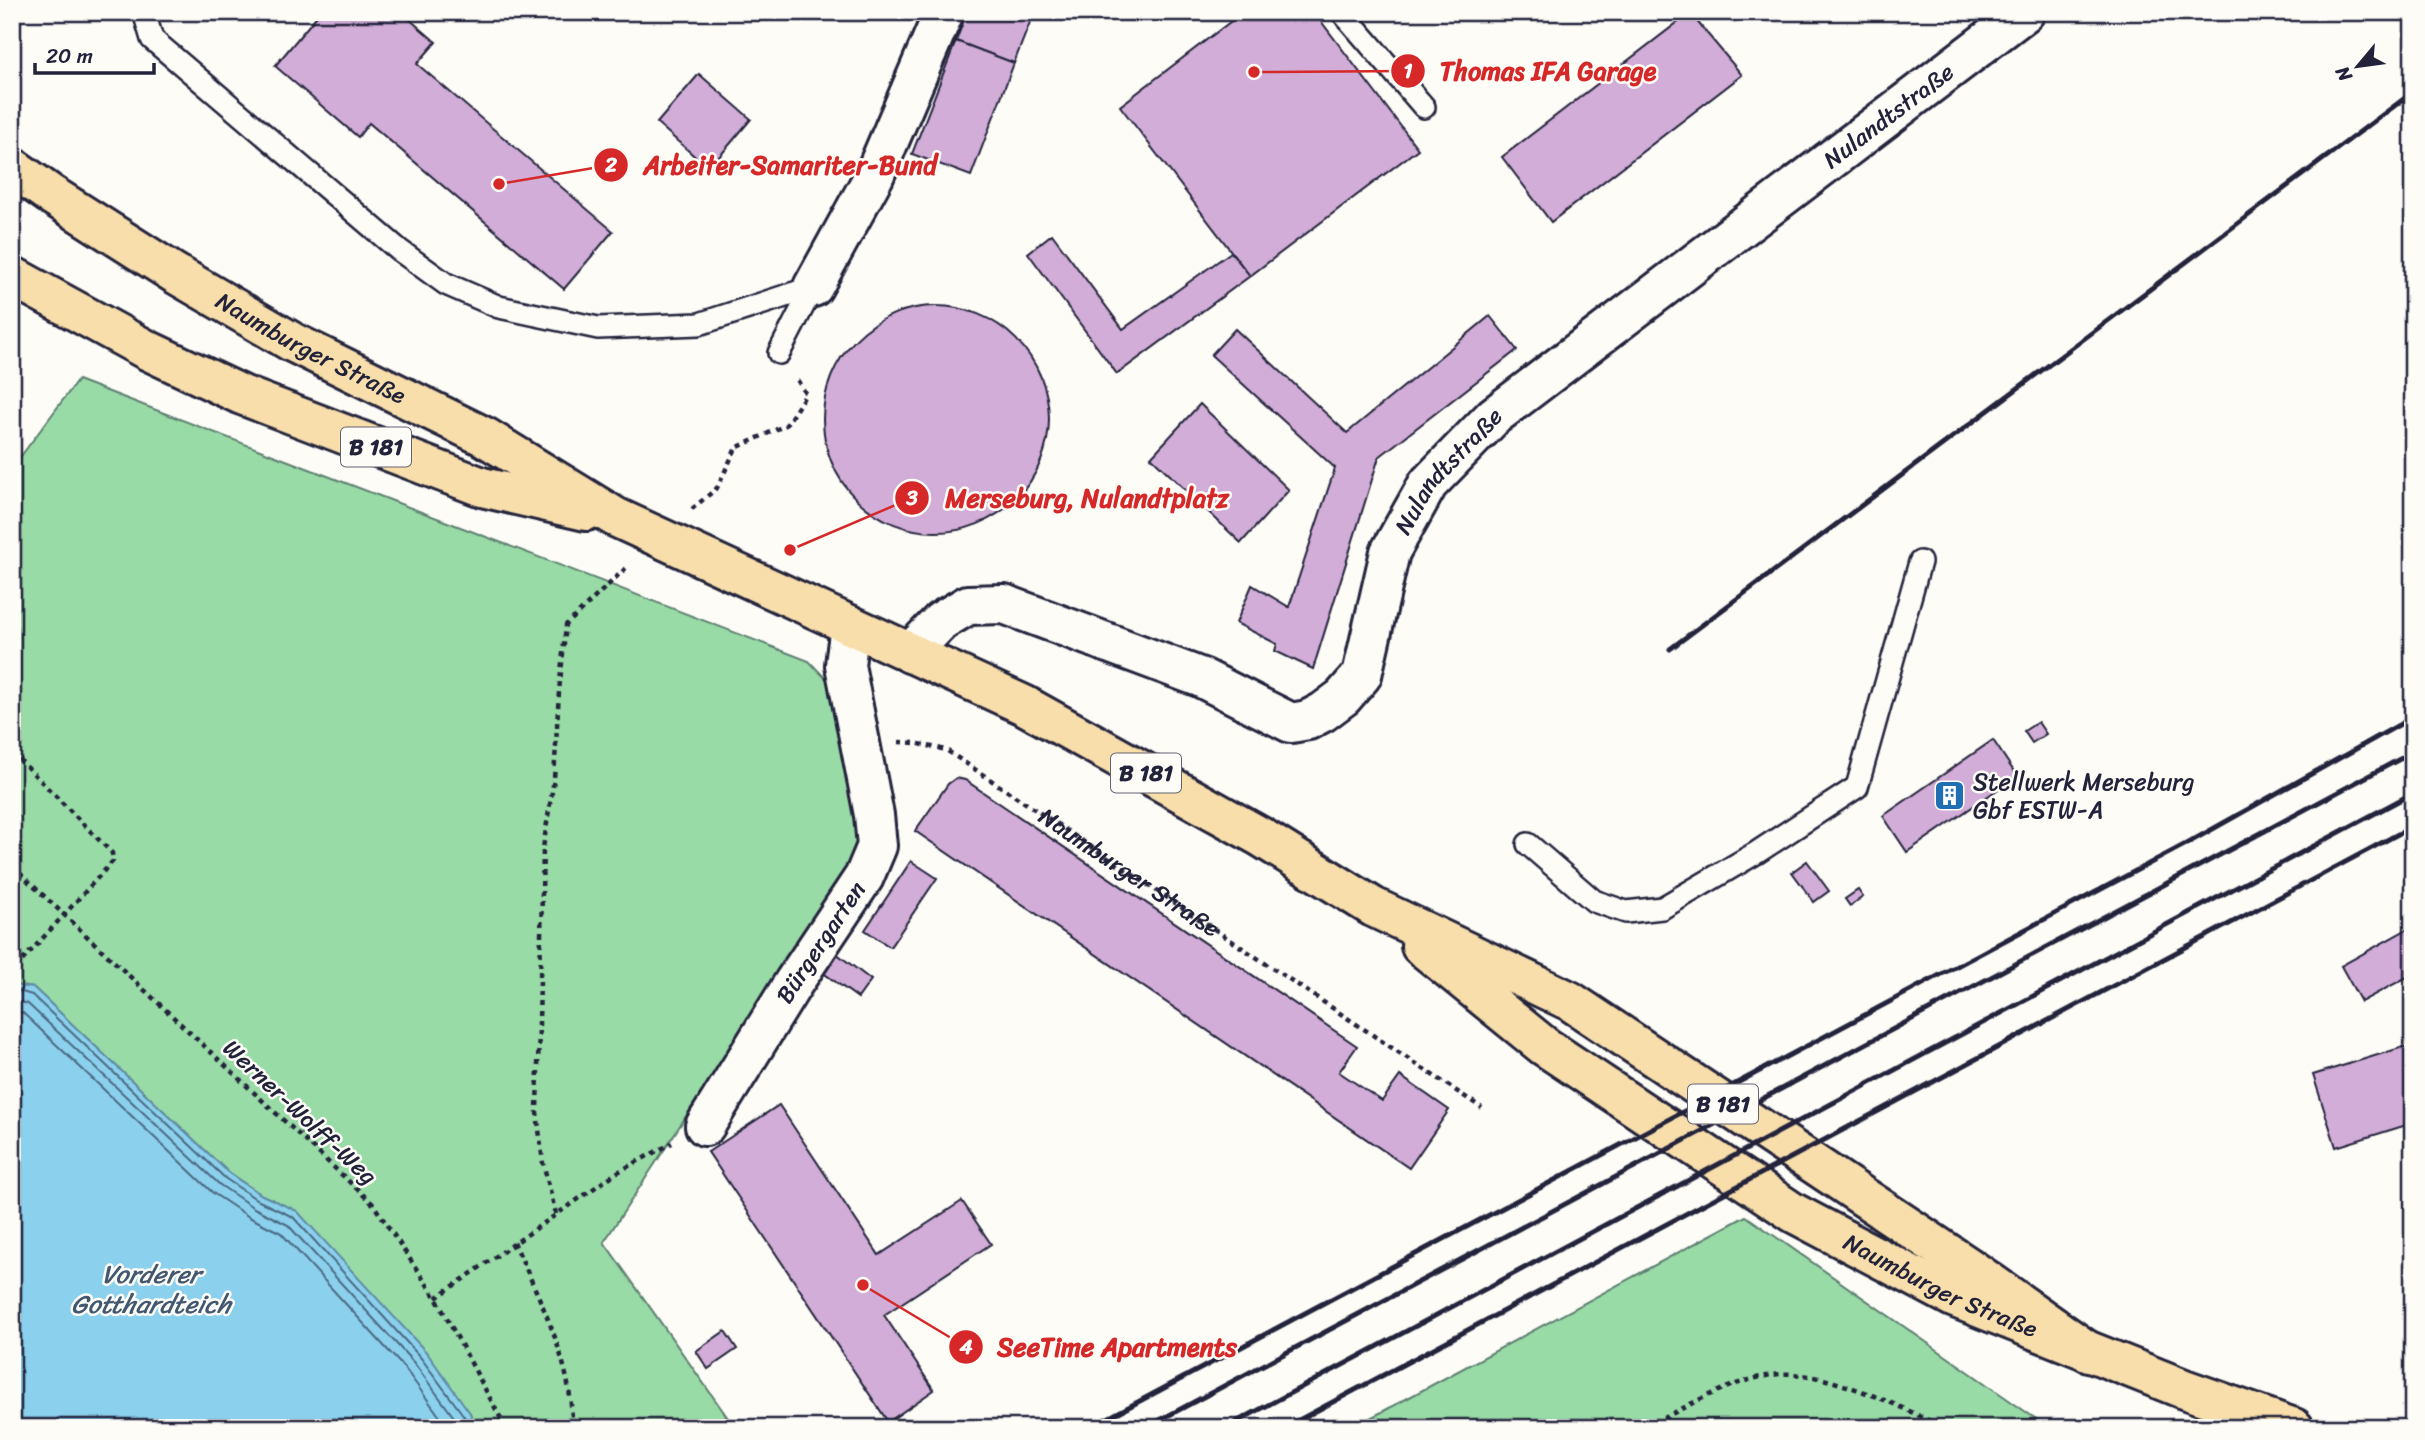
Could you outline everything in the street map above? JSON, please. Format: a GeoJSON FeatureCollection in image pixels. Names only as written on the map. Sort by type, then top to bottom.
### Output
{"type":"FeatureCollection","features":[{"type":"Feature","properties":{"kind":"main road","name":"Naumburger Straße"},"geometry":{"type":"LineString","coordinates":[[12,167],[186,280],[292,342],[485,437],[615,517],[1035,712],[1261,837],[1373,907],[1570,1001],[1968,1266],[2089,1352]]}},
{"type":"Feature","properties":{"kind":"main road","name":"Naumburger Straße"},"geometry":{"type":"LineString","coordinates":[[12,276],[147,350],[242,396],[482,487],[615,517]]}},
{"type":"Feature","properties":{"kind":"main road","name":"Naumburger Straße"},"geometry":{"type":"LineString","coordinates":[[1373,907],[1544,1046],[1794,1213],[1953,1297],[2241,1411],[2294,1428]]}},
{"type":"Feature","properties":{"kind":"street"},"geometry":{"type":"LineString","coordinates":[[813,287],[874,176],[944,12]]}},
{"type":"Feature","properties":{"kind":"street","name":"Nulandtstraße"},"geometry":{"type":"LineString","coordinates":[[910,653],[941,621],[968,605],[1004,604],[1202,678],[1291,723],[1308,720],[1323,712],[1343,697],[1362,675],[1390,552],[1428,484],[1494,416],[2025,12]]}},
{"type":"Feature","properties":{"kind":"street"},"geometry":{"type":"LineString","coordinates":[[850,625],[845,665],[860,742]]}},
{"type":"Feature","properties":{"kind":"street","name":"Bürgergarten"},"geometry":{"type":"LineString","coordinates":[[705,1126],[798,975],[864,877],[877,845],[860,742]]}},
{"type":"Feature","properties":{"kind":"lane"},"geometry":{"type":"LineString","coordinates":[[144,12],[152,39],[398,250],[446,284],[499,307],[598,328],[699,324],[813,287]]}},
{"type":"Feature","properties":{"kind":"lane"},"geometry":{"type":"LineString","coordinates":[[1342,12],[1424,107]]}},
{"type":"Feature","properties":{"kind":"lane"},"geometry":{"type":"LineString","coordinates":[[779,353],[813,287]]}},
{"type":"Feature","properties":{"kind":"lane"},"geometry":{"type":"LineString","coordinates":[[1528,844],[1594,901],[1626,912],[1662,908],[1756,853],[1857,787],[1920,562]]}},
{"type":"Feature","properties":{"kind":"path"},"geometry":{"type":"LineString","coordinates":[[556,1214],[543,1163],[537,1112],[543,848],[554,779],[566,625],[658,537],[717,488],[736,448],[786,425],[806,394],[779,353]]}},
{"type":"Feature","properties":{"kind":"path","name":"Naumburger Straße"},"geometry":{"type":"LineString","coordinates":[[860,742],[915,743],[946,750],[1482,1108]]}},
{"type":"Feature","properties":{"kind":"path"},"geometry":{"type":"LineString","coordinates":[[12,752],[112,853],[113,861],[21,962]]}},
{"type":"Feature","properties":{"kind":"path","name":"Werner-Wolff-Weg"},"geometry":{"type":"LineString","coordinates":[[12,866],[373,1204],[436,1298],[506,1428]]}},
{"type":"Feature","properties":{"kind":"path"},"geometry":{"type":"LineString","coordinates":[[436,1298],[616,1173],[705,1126]]}},
{"type":"Feature","properties":{"kind":"path"},"geometry":{"type":"LineString","coordinates":[[514,1242],[561,1354],[573,1410],[572,1428]]}},
{"type":"Feature","properties":{"kind":"path"},"geometry":{"type":"LineString","coordinates":[[1646,1428],[1722,1389],[1782,1374],[1848,1387],[1903,1407],[1944,1428]]}},
{"type":"Feature","properties":{"kind":"green space"},"geometry":{"type":"Polygon","coordinates":[[[78,380],[809,661],[831,684],[859,851],[604,1242],[735,1428],[475,1428],[470,1413],[297,1211],[262,1195],[230,1174],[34,988],[19,986],[12,980],[12,468],[78,380]]]}},
{"type":"Feature","properties":{"kind":"green space"},"geometry":{"type":"Polygon","coordinates":[[[1746,1216],[2049,1428],[1350,1428],[1380,1413],[1746,1216]]]}},
{"type":"Feature","properties":{"kind":"water","name":"Vorderer Gotthardteich"},"geometry":{"type":"Polygon","coordinates":[[[12,980],[19,986],[34,988],[230,1174],[262,1195],[297,1211],[427,1353],[470,1413],[475,1428],[12,1428],[12,980]]]}},
{"type":"Feature","properties":{"kind":"building"},"geometry":{"type":"Polygon","coordinates":[[[320,12],[401,12],[436,42],[417,64],[613,231],[564,289],[369,123],[358,137],[275,66],[320,12]]]}},
{"type":"Feature","properties":{"kind":"building"},"geometry":{"type":"Polygon","coordinates":[[[967,12],[1034,12],[1014,63],[956,41],[967,12]]]}},
{"type":"Feature","properties":{"kind":"building"},"geometry":{"type":"Polygon","coordinates":[[[1243,12],[1314,12],[1418,149],[1250,276],[1120,106],[1243,12]]]}},
{"type":"Feature","properties":{"kind":"building"},"geometry":{"type":"Polygon","coordinates":[[[1690,13],[1742,75],[1551,222],[1502,157],[1690,13]]]}},
{"type":"Feature","properties":{"kind":"building"},"geometry":{"type":"Polygon","coordinates":[[[956,41],[1014,63],[971,176],[912,154],[956,41]]]}},
{"type":"Feature","properties":{"kind":"building"},"geometry":{"type":"Polygon","coordinates":[[[699,74],[751,119],[709,169],[657,123],[699,74]]]}},
{"type":"Feature","properties":{"kind":"building"},"geometry":{"type":"Polygon","coordinates":[[[1052,234],[1123,329],[1231,252],[1250,276],[1117,374],[1028,253],[1052,234]]]}},
{"type":"Feature","properties":{"kind":"building"},"geometry":{"type":"Polygon","coordinates":[[[936,306],[979,315],[999,325],[1016,339],[1030,356],[1040,376],[1049,419],[1040,462],[1030,482],[1016,499],[999,513],[979,523],[936,532],[893,523],[873,513],[856,499],[842,482],[832,462],[823,419],[832,376],[842,356],[856,339],[873,325],[893,315],[936,306]]]}},
{"type":"Feature","properties":{"kind":"building"},"geometry":{"type":"Polygon","coordinates":[[[1490,316],[1517,350],[1379,457],[1313,669],[1275,651],[1277,644],[1236,623],[1252,585],[1289,607],[1335,468],[1211,355],[1235,329],[1347,433],[1490,316]]]}},
{"type":"Feature","properties":{"kind":"building"},"geometry":{"type":"Polygon","coordinates":[[[1200,404],[1289,490],[1241,543],[1151,457],[1200,404]]]}},
{"type":"Feature","properties":{"kind":"building"},"geometry":{"type":"Polygon","coordinates":[[[2038,722],[2046,734],[2032,743],[2024,731],[2038,722]]]}},
{"type":"Feature","properties":{"kind":"building","name":"Stellwerk Merseburg Gbf ESTW-A"},"geometry":{"type":"Polygon","coordinates":[[[1993,740],[2017,776],[1907,852],[1883,816],[1993,740]]]}},
{"type":"Feature","properties":{"kind":"building"},"geometry":{"type":"Polygon","coordinates":[[[956,778],[965,780],[1357,1046],[1339,1072],[1382,1101],[1400,1076],[1449,1110],[1409,1168],[915,831],[948,784],[956,778]]]}},
{"type":"Feature","properties":{"kind":"building"},"geometry":{"type":"Polygon","coordinates":[[[911,861],[937,878],[890,947],[865,930],[911,861]]]}},
{"type":"Feature","properties":{"kind":"building"},"geometry":{"type":"Polygon","coordinates":[[[1807,861],[1829,891],[1814,902],[1792,872],[1807,861]]]}},
{"type":"Feature","properties":{"kind":"building"},"geometry":{"type":"Polygon","coordinates":[[[1858,890],[1863,897],[1850,906],[1845,899],[1858,890]]]}},
{"type":"Feature","properties":{"kind":"building"},"geometry":{"type":"Polygon","coordinates":[[[2413,926],[2413,974],[2361,1002],[2341,966],[2413,926]]]}},
{"type":"Feature","properties":{"kind":"building"},"geometry":{"type":"Polygon","coordinates":[[[836,953],[871,980],[858,998],[822,972],[836,953]]]}},
{"type":"Feature","properties":{"kind":"building"},"geometry":{"type":"Polygon","coordinates":[[[2413,1044],[2413,1123],[2336,1147],[2313,1075],[2413,1044]]]}},
{"type":"Feature","properties":{"kind":"building"},"geometry":{"type":"Polygon","coordinates":[[[779,1105],[879,1255],[962,1201],[991,1244],[884,1315],[934,1390],[888,1422],[708,1152],[779,1105]]]}},
{"type":"Feature","properties":{"kind":"building"},"geometry":{"type":"Polygon","coordinates":[[[725,1331],[737,1349],[708,1369],[696,1351],[725,1331]]]}},
{"type":"Feature","properties":{"kind":"railway"},"geometry":{"type":"LineString","coordinates":[[1670,649],[2413,92]]}},
{"type":"Feature","properties":{"kind":"railway"},"geometry":{"type":"LineString","coordinates":[[1089,1428],[2186,844],[2413,717]]}},
{"type":"Feature","properties":{"kind":"railway"},"geometry":{"type":"LineString","coordinates":[[1145,1428],[2413,752]]}},
{"type":"Feature","properties":{"kind":"railway"},"geometry":{"type":"LineString","coordinates":[[1225,1428],[2413,793]]}},
{"type":"Feature","properties":{"kind":"railway"},"geometry":{"type":"LineString","coordinates":[[1284,1428],[2413,826]]}},
{"type":"Feature","properties":{"kind":"place","name":"Thomas IFA Garage"},"geometry":{"type":"Point","coordinates":[1254,72]}},
{"type":"Feature","properties":{"kind":"place","name":"Arbeiter-Samariter-Bund"},"geometry":{"type":"Point","coordinates":[499,184]}},
{"type":"Feature","properties":{"kind":"place","name":"Merseburg, Nulandtplatz"},"geometry":{"type":"Point","coordinates":[790,550]}},
{"type":"Feature","properties":{"kind":"place","name":"Stellwerk Merseburg Gbf ESTW-A"},"geometry":{"type":"Point","coordinates":[1950,796]}},
{"type":"Feature","properties":{"kind":"place","name":"SeeTime Apartments"},"geometry":{"type":"Point","coordinates":[863,1285]}}]}
